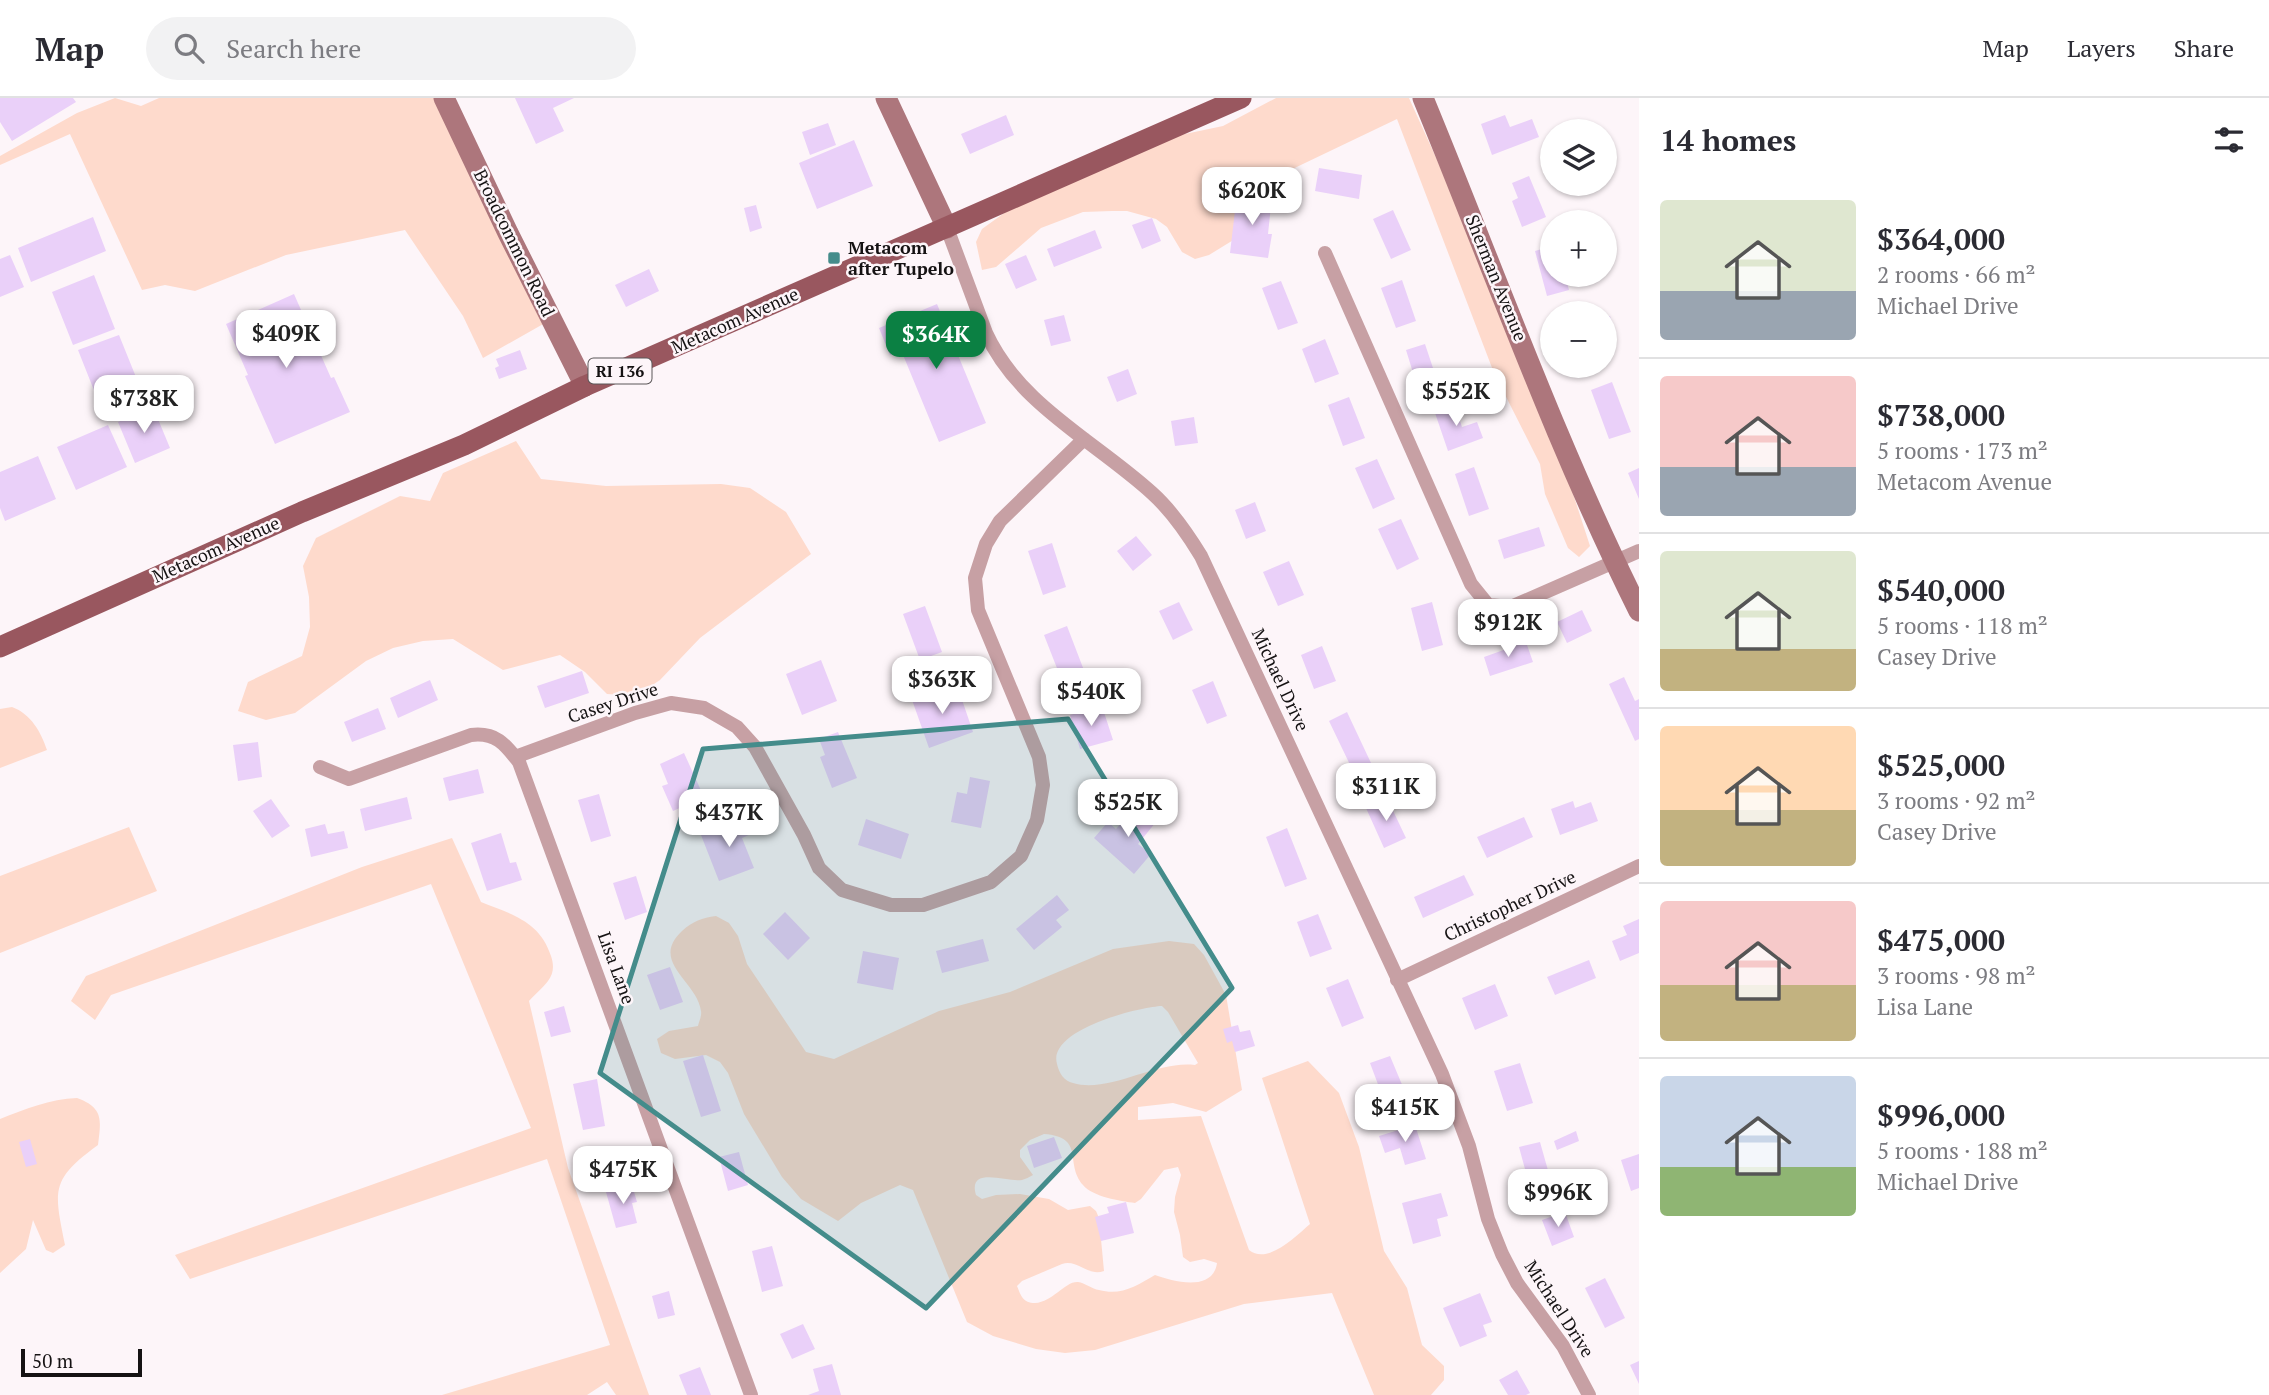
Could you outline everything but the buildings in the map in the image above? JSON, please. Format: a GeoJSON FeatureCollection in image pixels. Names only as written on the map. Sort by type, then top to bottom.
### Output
{"type":"FeatureCollection","features":[{"type":"Feature","properties":{"kind":"main road","name":"Metacom Avenue"},"geometry":{"type":"LineString","coordinates":[[0,647],[302,512],[464,445],[585,386],[1241,98]]}},
{"type":"Feature","properties":{"kind":"street","name":"Broadcommon Road"},"geometry":{"type":"LineString","coordinates":[[444,98],[585,386]]}},
{"type":"Feature","properties":{"kind":"street"},"geometry":{"type":"LineString","coordinates":[[886,98],[947,228]]}},
{"type":"Feature","properties":{"kind":"street","name":"Sherman Avenue"},"geometry":{"type":"LineString","coordinates":[[1423,98],[1558,435],[1591,512],[1639,611]]}},
{"type":"Feature","properties":{"kind":"street","name":"Michael Drive"},"geometry":{"type":"LineString","coordinates":[[947,228],[992,348],[1025,390],[1154,494],[1180,522],[1201,556],[1442,1074],[1469,1146],[1488,1219],[1502,1254],[1517,1283],[1563,1346],[1589,1395]]}},
{"type":"Feature","properties":{"kind":"street"},"geometry":{"type":"LineString","coordinates":[[1325,253],[1471,583],[1488,605],[1511,607],[1639,551]]}},
{"type":"Feature","properties":{"kind":"street","name":"Casey Drive"},"geometry":{"type":"LineString","coordinates":[[516,757],[635,713],[671,703],[705,708],[737,727],[755,747],[804,835],[819,868],[842,890],[891,905],[923,905],[991,882],[1021,856],[1037,820],[1043,785],[1039,758],[978,610],[975,578],[986,544],[1000,521],[1084,439]]}},
{"type":"Feature","properties":{"kind":"street"},"geometry":{"type":"LineString","coordinates":[[320,767],[349,779],[483,733],[505,743],[516,757]]}},
{"type":"Feature","properties":{"kind":"street","name":"Lisa Lane"},"geometry":{"type":"LineString","coordinates":[[516,757],[558,864],[751,1395]]}},
{"type":"Feature","properties":{"kind":"street","name":"Christopher Drive"},"geometry":{"type":"LineString","coordinates":[[1397,980],[1639,866]]}},
{"type":"Feature","properties":{"kind":"highlighted area"},"geometry":{"type":"Polygon","coordinates":[[[1068,719],[1232,988],[926,1308],[600,1073],[703,749],[1068,719]]]}},
{"type":"Feature","properties":{"kind":"shaded area"},"geometry":{"type":"Polygon","coordinates":[[[115,98],[141,106],[159,98],[436,98],[545,323],[483,358],[463,316],[405,230],[286,255],[195,291],[165,285],[142,290],[70,134],[0,165],[0,156],[77,113],[115,98]]]}},
{"type":"Feature","properties":{"kind":"shaded area"},"geometry":{"type":"Polygon","coordinates":[[[1276,98],[1409,98],[1457,204],[1566,472],[1590,546],[1579,557],[1568,548],[1545,494],[1540,464],[1494,373],[1397,119],[1257,186],[1247,197],[1235,239],[1209,255],[1195,259],[1182,252],[1167,227],[1156,219],[1127,211],[1083,212],[1041,228],[996,267],[982,270],[976,242],[982,229],[1007,211],[1166,138],[1223,126],[1276,98]]]}},
{"type":"Feature","properties":{"kind":"shaded area"},"geometry":{"type":"Polygon","coordinates":[[[516,441],[541,479],[606,486],[721,484],[750,488],[786,512],[811,554],[700,638],[660,680],[636,696],[607,694],[585,672],[560,655],[503,670],[453,639],[423,641],[393,648],[366,661],[295,713],[266,720],[238,711],[248,682],[302,656],[310,627],[309,597],[303,566],[316,538],[400,496],[430,501],[443,473],[516,441]]]}},
{"type":"Feature","properties":{"kind":"shaded area"},"geometry":{"type":"Polygon","coordinates":[[[12,707],[25,714],[34,724],[47,750],[0,768],[0,709],[12,707]]]}},
{"type":"Feature","properties":{"kind":"shaded area"},"geometry":{"type":"Polygon","coordinates":[[[129,827],[157,891],[0,953],[0,876],[129,827]]]}},
{"type":"Feature","properties":{"kind":"shaded area"},"geometry":{"type":"Polygon","coordinates":[[[452,838],[481,902],[523,920],[540,934],[551,956],[553,969],[550,978],[529,1001],[568,1168],[649,1395],[616,1395],[607,1382],[587,1395],[442,1395],[610,1345],[547,1159],[190,1279],[175,1255],[531,1128],[431,884],[111,995],[95,1020],[71,1001],[86,976],[362,867],[452,838]]]}},
{"type":"Feature","properties":{"kind":"shaded area"},"geometry":{"type":"Polygon","coordinates":[[[716,916],[729,923],[738,936],[747,964],[806,1052],[834,1059],[939,1011],[1010,992],[1113,949],[1169,941],[1194,944],[1204,955],[1226,995],[1242,1090],[1206,1112],[1173,1103],[1138,1107],[1138,1120],[1201,1116],[1249,1250],[1257,1254],[1273,1252],[1310,1224],[1262,1078],[1308,1061],[1339,1093],[1359,1147],[1384,1251],[1407,1288],[1422,1345],[1444,1366],[1444,1380],[1431,1395],[1374,1395],[1332,1293],[1244,1304],[1095,1350],[1065,1353],[1036,1349],[993,1336],[967,1322],[913,1190],[900,1185],[861,1203],[838,1221],[801,1199],[782,1177],[744,1114],[728,1073],[720,1062],[706,1055],[675,1059],[661,1053],[657,1039],[669,1031],[698,1026],[701,1015],[698,1000],[672,962],[670,952],[673,942],[682,931],[698,920],[716,916]],[[1162,1006],[1116,1016],[1080,1031],[1066,1041],[1058,1052],[1057,1064],[1062,1076],[1073,1083],[1102,1084],[1165,1067],[1198,1063],[1162,1006]],[[1044,1134],[1030,1140],[1020,1150],[1020,1157],[1033,1175],[1022,1180],[983,1178],[978,1180],[975,1186],[976,1195],[982,1199],[996,1195],[1020,1194],[1049,1199],[1068,1210],[1090,1206],[1099,1218],[1104,1271],[1093,1272],[1073,1264],[1062,1264],[1022,1281],[1017,1286],[1025,1300],[1031,1303],[1041,1302],[1068,1285],[1078,1282],[1114,1292],[1135,1286],[1155,1275],[1192,1282],[1208,1278],[1214,1272],[1217,1263],[1204,1259],[1190,1262],[1183,1257],[1174,1212],[1181,1175],[1178,1167],[1164,1170],[1135,1203],[1115,1200],[1087,1189],[1078,1177],[1070,1146],[1057,1136],[1044,1134]]]}},
{"type":"Feature","properties":{"kind":"shaded area"},"geometry":{"type":"Polygon","coordinates":[[[77,1098],[96,1111],[100,1129],[98,1145],[71,1168],[59,1188],[59,1211],[65,1245],[53,1253],[46,1250],[33,1220],[26,1249],[0,1273],[0,1119],[47,1102],[77,1098]]]}},
{"type":"Feature","properties":{"kind":"place","name":"Metacom after Tupelo"},"geometry":{"type":"Point","coordinates":[834,258]}}]}
